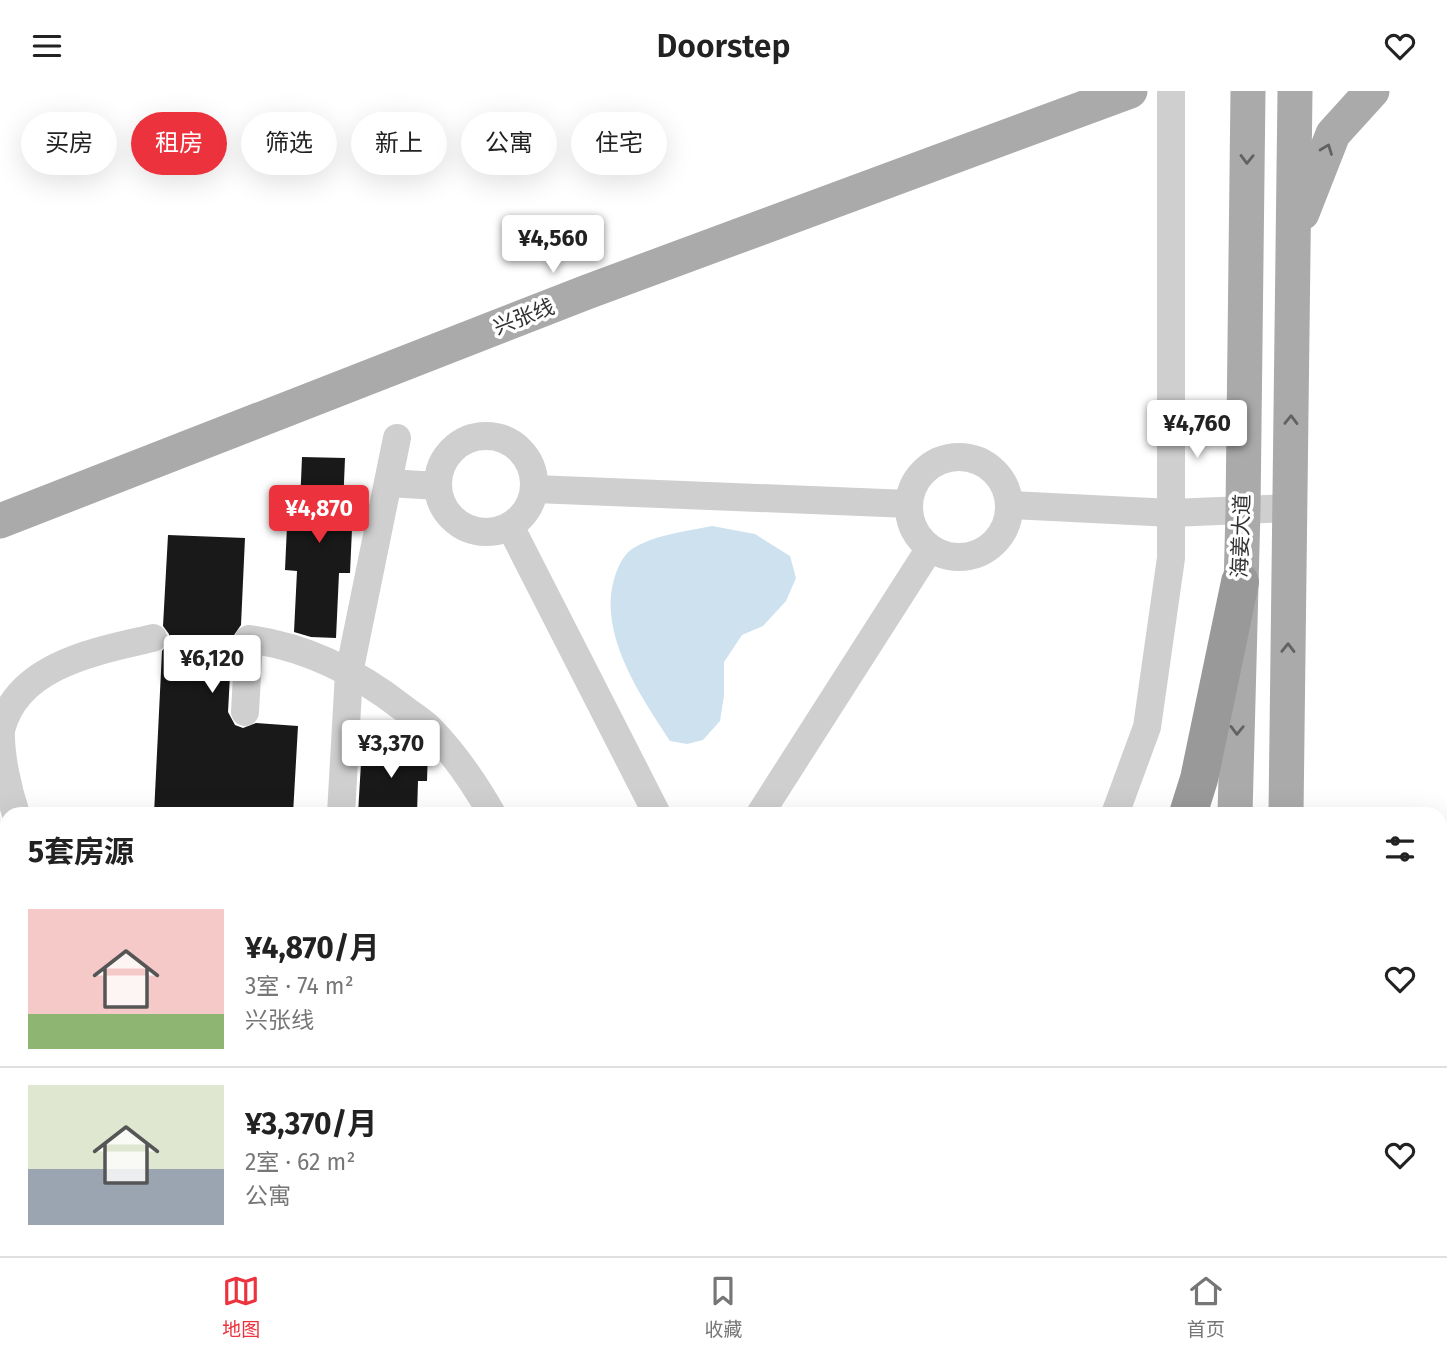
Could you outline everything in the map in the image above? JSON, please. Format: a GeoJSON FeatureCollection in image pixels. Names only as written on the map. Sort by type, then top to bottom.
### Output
{"type":"FeatureCollection","features":[{"type":"Feature","properties":{"kind":"highway"},"geometry":{"type":"LineString","coordinates":[[1190,807],[1199,779],[1240,582]]}},
{"type":"Feature","properties":{"kind":"main road","name":"兴张线"},"geometry":{"type":"LineString","coordinates":[[0,521],[587,292],[1130,91]]}},
{"type":"Feature","properties":{"kind":"main road","name":"海姜大道"},"geometry":{"type":"LineString","coordinates":[[1235,807],[1243,510],[1248,91]]}},
{"type":"Feature","properties":{"kind":"main road"},"geometry":{"type":"LineString","coordinates":[[1286,807],[1295,91]]}},
{"type":"Feature","properties":{"kind":"main road"},"geometry":{"type":"LineString","coordinates":[[1294,235],[1333,134],[1372,91]]}},
{"type":"Feature","properties":{"kind":"street"},"geometry":{"type":"LineString","coordinates":[[1118,807],[1147,727],[1171,558],[1171,91]]}},
{"type":"Feature","properties":{"kind":"street"},"geometry":{"type":"LineString","coordinates":[[479,435],[497,436],[513,443],[526,455],[534,471],[535,489],[522,517],[510,526],[479,532],[463,527],[450,516],[441,502],[438,485],[440,468],[449,452],[462,441],[479,435]]}},
{"type":"Feature","properties":{"kind":"street"},"geometry":{"type":"LineString","coordinates":[[341,807],[349,673],[397,438]]}},
{"type":"Feature","properties":{"kind":"street"},"geometry":{"type":"LineString","coordinates":[[949,457],[971,458],[990,467],[1004,484],[1010,505],[1007,524],[998,540],[983,552],[965,558],[946,556],[930,548],[918,536],[911,521],[909,504],[915,483],[929,466],[949,457]]}},
{"type":"Feature","properties":{"kind":"street"},"geometry":{"type":"LineString","coordinates":[[388,483],[438,485]]}},
{"type":"Feature","properties":{"kind":"street"},"geometry":{"type":"LineString","coordinates":[[535,489],[909,504]]}},
{"type":"Feature","properties":{"kind":"street"},"geometry":{"type":"LineString","coordinates":[[1010,505],[1172,513],[1290,507]]}},
{"type":"Feature","properties":{"kind":"street"},"geometry":{"type":"LineString","coordinates":[[510,526],[653,807]]}},
{"type":"Feature","properties":{"kind":"street"},"geometry":{"type":"LineString","coordinates":[[764,807],[930,548]]}},
{"type":"Feature","properties":{"kind":"street"},"geometry":{"type":"LineString","coordinates":[[14,807],[2,770],[0,731],[15,699],[37,678],[80,655],[153,638]]}},
{"type":"Feature","properties":{"kind":"street"},"geometry":{"type":"LineString","coordinates":[[245,712],[249,639],[276,643],[326,659],[383,692],[431,730],[471,778],[488,807]]}},
{"type":"Feature","properties":{"kind":"water"},"geometry":{"type":"Polygon","coordinates":[[[712,526],[755,534],[790,556],[796,578],[786,601],[763,626],[742,635],[724,662],[724,696],[720,721],[703,740],[687,744],[670,741],[634,683],[616,639],[611,617],[611,595],[620,564],[634,547],[665,535],[712,526]]]}},
{"type":"Feature","properties":{"kind":"building"},"geometry":{"type":"Polygon","coordinates":[[[302,457],[345,458],[343,507],[353,507],[350,573],[339,573],[336,638],[311,637],[294,632],[297,571],[285,570],[288,504],[300,505],[302,457]]]}},
{"type":"Feature","properties":{"kind":"building"},"geometry":{"type":"Polygon","coordinates":[[[168,535],[245,538],[241,625],[232,638],[228,712],[235,725],[243,728],[256,723],[298,726],[293,807],[154,807],[162,651],[169,642],[169,634],[163,626],[168,535]]]}},
{"type":"Feature","properties":{"kind":"building"},"geometry":{"type":"Polygon","coordinates":[[[362,746],[425,748],[428,751],[427,781],[418,781],[417,807],[358,807],[362,746]]]}}]}
